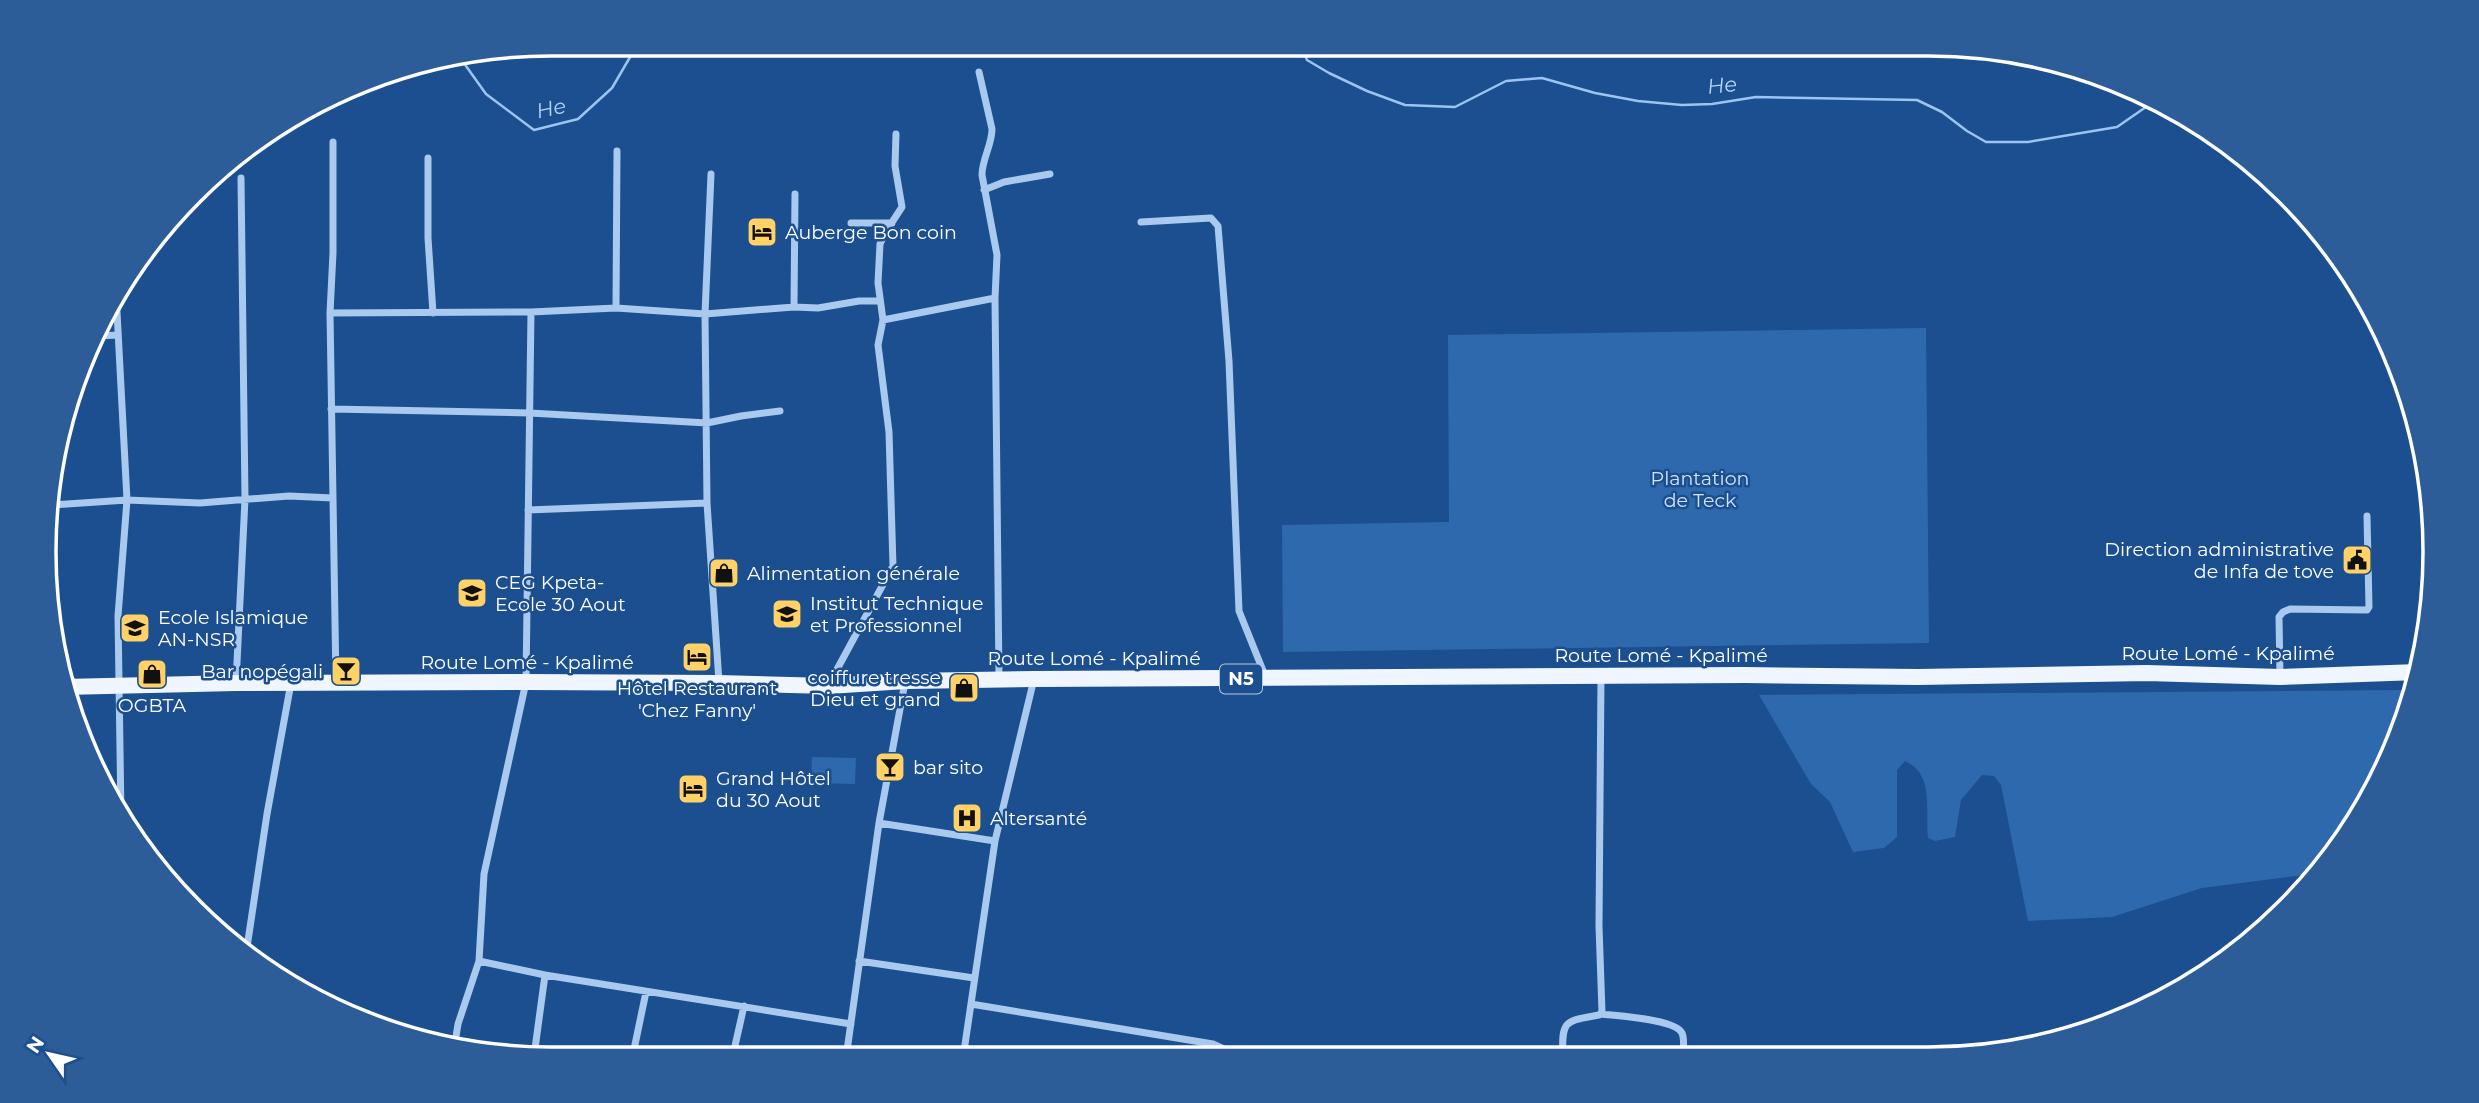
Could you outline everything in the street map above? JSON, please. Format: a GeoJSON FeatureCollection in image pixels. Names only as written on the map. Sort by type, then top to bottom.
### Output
{"type":"FeatureCollection","features":[{"type":"Feature","properties":{"kind":"main road","name":"Route Lomé - Kpalimé"},"geometry":{"type":"LineString","coordinates":[[75,687],[236,683],[526,682],[828,686],[905,681],[1034,679],[1918,677],[2147,673],[2280,677],[2408,672]]}},
{"type":"Feature","properties":{"kind":"street"},"geometry":{"type":"LineString","coordinates":[[979,72],[992,128],[982,165],[997,256],[995,298],[999,680]]}},
{"type":"Feature","properties":{"kind":"street"},"geometry":{"type":"LineString","coordinates":[[828,686],[893,566],[890,432],[878,345],[883,320],[879,301],[880,244],[902,207],[895,166],[896,134]]}},
{"type":"Feature","properties":{"kind":"street"},"geometry":{"type":"LineString","coordinates":[[333,142],[330,313],[336,683]]}},
{"type":"Feature","properties":{"kind":"street"},"geometry":{"type":"LineString","coordinates":[[616,308],[617,151]]}},
{"type":"Feature","properties":{"kind":"street"},"geometry":{"type":"LineString","coordinates":[[428,158],[428,238],[433,313]]}},
{"type":"Feature","properties":{"kind":"street"},"geometry":{"type":"LineString","coordinates":[[711,174],[705,314],[707,503],[719,683]]}},
{"type":"Feature","properties":{"kind":"street"},"geometry":{"type":"LineString","coordinates":[[984,190],[1004,182],[1050,174]]}},
{"type":"Feature","properties":{"kind":"street"},"geometry":{"type":"LineString","coordinates":[[236,683],[245,499],[242,178]]}},
{"type":"Feature","properties":{"kind":"street"},"geometry":{"type":"LineString","coordinates":[[794,307],[795,194]]}},
{"type":"Feature","properties":{"kind":"street"},"geometry":{"type":"LineString","coordinates":[[1142,222],[1212,218],[1218,226],[1229,361],[1239,611],[1266,679]]}},
{"type":"Feature","properties":{"kind":"street"},"geometry":{"type":"LineString","coordinates":[[851,223],[892,223]]}},
{"type":"Feature","properties":{"kind":"street"},"geometry":{"type":"LineString","coordinates":[[883,320],[995,298]]}},
{"type":"Feature","properties":{"kind":"street"},"geometry":{"type":"LineString","coordinates":[[330,313],[531,312],[616,308],[705,314],[794,307],[818,308],[859,301],[879,301]]}},
{"type":"Feature","properties":{"kind":"street"},"geometry":{"type":"LineString","coordinates":[[456,1037],[479,961],[484,874],[526,682],[531,312]]}},
{"type":"Feature","properties":{"kind":"street"},"geometry":{"type":"LineString","coordinates":[[117,313],[127,500],[118,616],[121,797]]}},
{"type":"Feature","properties":{"kind":"street"},"geometry":{"type":"LineString","coordinates":[[106,335],[118,334]]}},
{"type":"Feature","properties":{"kind":"street"},"geometry":{"type":"LineString","coordinates":[[331,410],[530,413],[707,423],[780,411]]}},
{"type":"Feature","properties":{"kind":"street"},"geometry":{"type":"LineString","coordinates":[[58,505],[127,500],[200,503],[289,496],[333,498]]}},
{"type":"Feature","properties":{"kind":"street"},"geometry":{"type":"LineString","coordinates":[[528,510],[707,503]]}},
{"type":"Feature","properties":{"kind":"street"},"geometry":{"type":"LineString","coordinates":[[2280,677],[2279,617],[2283,612],[2290,609],[2367,610],[2369,607],[2367,516]]}},
{"type":"Feature","properties":{"kind":"street"},"geometry":{"type":"LineString","coordinates":[[1601,676],[1601,1014]]}},
{"type":"Feature","properties":{"kind":"street"},"geometry":{"type":"LineString","coordinates":[[964,1047],[995,841],[1034,679]]}},
{"type":"Feature","properties":{"kind":"street"},"geometry":{"type":"LineString","coordinates":[[848,1047],[879,823],[905,681]]}},
{"type":"Feature","properties":{"kind":"street"},"geometry":{"type":"LineString","coordinates":[[248,943],[267,814],[291,683]]}},
{"type":"Feature","properties":{"kind":"street"},"geometry":{"type":"LineString","coordinates":[[879,823],[995,841]]}},
{"type":"Feature","properties":{"kind":"street"},"geometry":{"type":"LineString","coordinates":[[479,961],[545,975],[851,1024]]}},
{"type":"Feature","properties":{"kind":"street"},"geometry":{"type":"LineString","coordinates":[[859,961],[974,978]]}},
{"type":"Feature","properties":{"kind":"street"},"geometry":{"type":"LineString","coordinates":[[535,1046],[545,975]]}},
{"type":"Feature","properties":{"kind":"street"},"geometry":{"type":"LineString","coordinates":[[635,1047],[646,992]]}},
{"type":"Feature","properties":{"kind":"street"},"geometry":{"type":"LineString","coordinates":[[971,1004],[1221,1047]]}},
{"type":"Feature","properties":{"kind":"street"},"geometry":{"type":"LineString","coordinates":[[735,1047],[744,1006]]}},
{"type":"Feature","properties":{"kind":"street"},"geometry":{"type":"LineString","coordinates":[[1562,1047],[1564,1029],[1571,1020],[1601,1014],[1676,1027],[1683,1037],[1683,1047]]}},
{"type":"Feature","properties":{"kind":"green space","name":"Plantation de Teck"},"geometry":{"type":"Polygon","coordinates":[[[1926,328],[1929,643],[1283,652],[1282,525],[1449,522],[1448,335],[1926,328]]]}},
{"type":"Feature","properties":{"kind":"green space"},"geometry":{"type":"Polygon","coordinates":[[[2402,690],[2385,741],[2357,799],[2321,853],[2303,875],[2202,888],[2112,917],[2028,921],[2001,785],[1994,776],[1982,775],[1961,800],[1955,837],[1935,841],[1928,838],[1925,784],[1921,775],[1905,761],[1897,770],[1897,837],[1884,848],[1853,852],[1830,802],[1811,784],[1759,695],[2402,690]]]}},
{"type":"Feature","properties":{"kind":"green space"},"geometry":{"type":"Polygon","coordinates":[[[812,757],[856,758],[855,784],[811,783],[812,757]]]}},
{"type":"Feature","properties":{"kind":"waterway","name":"He"},"geometry":{"type":"LineString","coordinates":[[465,64],[486,94],[534,130],[578,119],[612,88],[631,56]]}},
{"type":"Feature","properties":{"kind":"waterway","name":"He"},"geometry":{"type":"LineString","coordinates":[[1306,56],[1307,60],[1329,73],[1405,105],[1455,107],[1506,81],[1542,78],[1595,93],[1682,105],[1712,104],[1756,97],[1917,100],[1942,112],[1986,142],[2028,142],[2117,127],[2146,107]]}},
{"type":"Feature","properties":{"kind":"place","name":"Auberge Bon coin"},"geometry":{"type":"Point","coordinates":[762,232]}},
{"type":"Feature","properties":{"kind":"place","name":"Direction administrative de Infa de tove"},"geometry":{"type":"Point","coordinates":[2357,560]}},
{"type":"Feature","properties":{"kind":"place","name":"Alimentation générale"},"geometry":{"type":"Point","coordinates":[724,573]}},
{"type":"Feature","properties":{"kind":"place","name":"CEG Kpeta- Ecole 30 Aout"},"geometry":{"type":"Point","coordinates":[472,593]}},
{"type":"Feature","properties":{"kind":"place","name":"Institut Technique et Professionnel"},"geometry":{"type":"Point","coordinates":[787,614]}},
{"type":"Feature","properties":{"kind":"place","name":"Ecole Islamique AN-NSR"},"geometry":{"type":"Point","coordinates":[135,628]}},
{"type":"Feature","properties":{"kind":"place","name":"Hôtel Restaurant 'Chez Fanny'"},"geometry":{"type":"Point","coordinates":[697,657]}},
{"type":"Feature","properties":{"kind":"place","name":"Bar nopégali"},"geometry":{"type":"Point","coordinates":[346,671]}},
{"type":"Feature","properties":{"kind":"place","name":"OGBTA"},"geometry":{"type":"Point","coordinates":[152,674]}},
{"type":"Feature","properties":{"kind":"place","name":"coiffure tresse Dieu et grand"},"geometry":{"type":"Point","coordinates":[964,688]}},
{"type":"Feature","properties":{"kind":"place","name":"bar sito"},"geometry":{"type":"Point","coordinates":[890,767]}},
{"type":"Feature","properties":{"kind":"place","name":"Grand Hôtel du 30 Aout"},"geometry":{"type":"Point","coordinates":[693,789]}},
{"type":"Feature","properties":{"kind":"place","name":"Altersanté"},"geometry":{"type":"Point","coordinates":[967,818]}}]}
